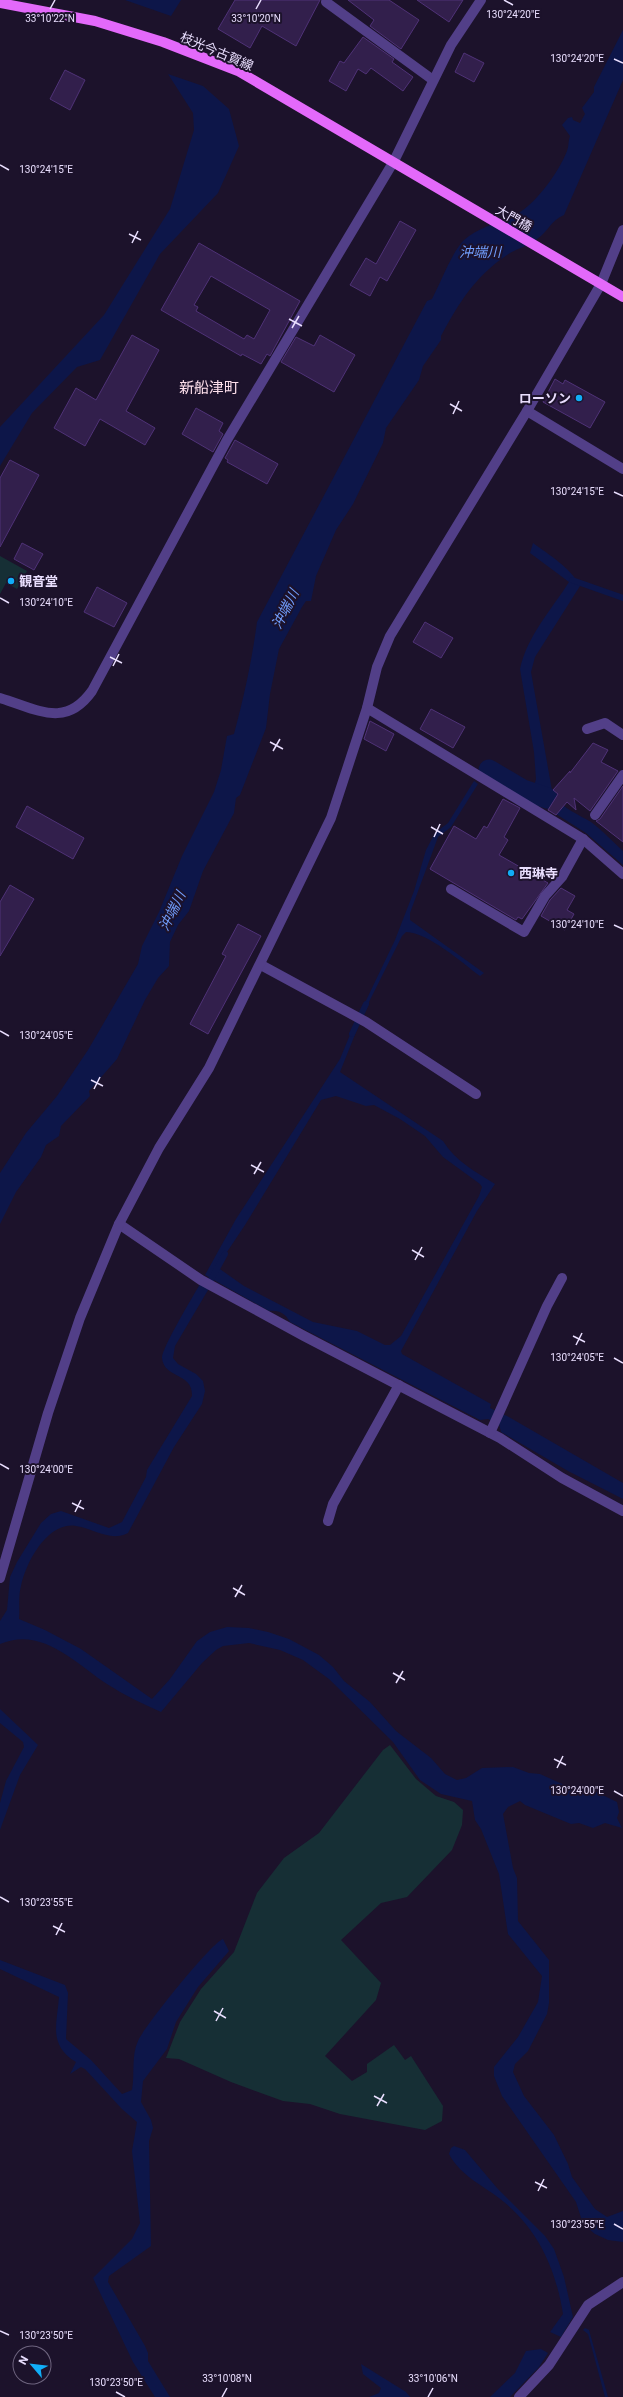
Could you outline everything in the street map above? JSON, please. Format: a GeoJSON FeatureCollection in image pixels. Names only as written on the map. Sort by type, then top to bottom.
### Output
{"type":"FeatureCollection","features":[{"type":"Feature","properties":{"kind":"main road","name":"枝光今古賀線"},"geometry":{"type":"LineString","coordinates":[[0,3],[95,22],[162,42],[238,71],[447,193]]}},
{"type":"Feature","properties":{"kind":"main road","name":"大門橋"},"geometry":{"type":"LineString","coordinates":[[447,193],[623,297]]}},
{"type":"Feature","properties":{"kind":"street"},"geometry":{"type":"LineString","coordinates":[[0,698],[55,714],[67,713],[82,705],[103,672],[227,440],[394,161],[451,45],[481,0]]}},
{"type":"Feature","properties":{"kind":"street"},"geometry":{"type":"LineString","coordinates":[[326,2],[433,80]]}},
{"type":"Feature","properties":{"kind":"street"},"geometry":{"type":"LineString","coordinates":[[0,1578],[48,1414],[80,1318],[120,1224],[159,1148],[209,1068],[330,818],[367,708],[377,667],[390,636],[527,411],[601,284],[623,230]]}},
{"type":"Feature","properties":{"kind":"street"},"geometry":{"type":"LineString","coordinates":[[527,411],[623,468]]}},
{"type":"Feature","properties":{"kind":"street"},"geometry":{"type":"LineString","coordinates":[[367,708],[583,839],[623,874]]}},
{"type":"Feature","properties":{"kind":"street"},"geometry":{"type":"LineString","coordinates":[[587,729],[604,723],[623,735]]}},
{"type":"Feature","properties":{"kind":"street"},"geometry":{"type":"LineString","coordinates":[[595,815],[623,775]]}},
{"type":"Feature","properties":{"kind":"street"},"geometry":{"type":"LineString","coordinates":[[451,889],[524,932],[545,896],[562,877],[583,839]]}},
{"type":"Feature","properties":{"kind":"street"},"geometry":{"type":"LineString","coordinates":[[260,965],[366,1022],[476,1094]]}},
{"type":"Feature","properties":{"kind":"street"},"geometry":{"type":"LineString","coordinates":[[120,1224],[201,1280],[399,1385],[491,1429],[562,1478],[623,1511]]}},
{"type":"Feature","properties":{"kind":"street"},"geometry":{"type":"LineString","coordinates":[[491,1429],[547,1306],[562,1278]]}},
{"type":"Feature","properties":{"kind":"street"},"geometry":{"type":"LineString","coordinates":[[328,1521],[333,1504],[399,1385]]}},
{"type":"Feature","properties":{"kind":"street"},"geometry":{"type":"LineString","coordinates":[[519,2397],[549,2365],[588,2305],[623,2282]]}},
{"type":"Feature","properties":{"kind":"green space"},"geometry":{"type":"Polygon","coordinates":[[[0,556],[27,571],[17,589],[6,583],[0,594],[0,556]]]}},
{"type":"Feature","properties":{"kind":"green space"},"geometry":{"type":"Polygon","coordinates":[[[390,1745],[416,1779],[436,1796],[454,1802],[463,1810],[462,1825],[452,1850],[407,1897],[381,1903],[341,1940],[381,1983],[376,2000],[325,2056],[352,2081],[367,2072],[367,2064],[394,2045],[405,2060],[411,2056],[443,2106],[442,2121],[425,2130],[340,2114],[310,2104],[283,2101],[231,2082],[179,2059],[166,2058],[180,2022],[201,1989],[234,1952],[257,1893],[284,1858],[319,1833],[383,1750],[390,1745]]]}},
{"type":"Feature","properties":{"kind":"water"},"geometry":{"type":"Polygon","coordinates":[[[125,0],[181,0],[171,16],[125,0]]]}},
{"type":"Feature","properties":{"kind":"water","name":"沖端川"},"geometry":{"type":"Polygon","coordinates":[[[623,30],[623,80],[564,215],[556,220],[541,236],[534,241],[498,261],[478,280],[462,300],[441,336],[441,340],[423,366],[419,380],[386,428],[383,443],[353,504],[336,530],[316,576],[311,601],[306,601],[302,607],[279,649],[270,694],[266,728],[240,795],[236,798],[234,813],[203,871],[189,911],[178,925],[170,942],[169,966],[158,978],[145,1000],[117,1059],[89,1091],[90,1096],[61,1126],[59,1136],[46,1145],[41,1157],[16,1192],[0,1224],[0,1173],[26,1133],[57,1096],[88,1050],[138,964],[142,946],[159,912],[182,856],[214,792],[221,770],[227,736],[234,734],[238,720],[257,622],[427,301],[432,299],[455,251],[464,240],[475,232],[507,219],[521,211],[529,205],[545,188],[558,169],[568,149],[570,136],[562,125],[568,118],[572,117],[573,120],[580,123],[585,114],[582,108],[594,92],[594,87],[623,30]]]}},
{"type":"Feature","properties":{"kind":"water"},"geometry":{"type":"Polygon","coordinates":[[[168,74],[203,86],[229,109],[239,146],[218,193],[160,254],[100,360],[77,367],[32,413],[0,466],[0,427],[104,315],[170,209],[194,130],[193,113],[168,74]]]}},
{"type":"Feature","properties":{"kind":"water"},"geometry":{"type":"Polygon","coordinates":[[[533,543],[565,567],[580,586],[535,657],[531,672],[553,796],[566,808],[595,825],[623,851],[623,865],[586,833],[531,798],[536,779],[534,752],[520,669],[523,657],[534,634],[569,582],[530,553],[533,543]]]}},
{"type":"Feature","properties":{"kind":"water"},"geometry":{"type":"Polygon","coordinates":[[[474,781],[478,784],[451,827],[438,837],[410,913],[410,920],[484,973],[480,976],[454,956],[425,937],[406,932],[402,936],[364,1012],[361,1011],[395,940],[414,891],[426,850],[435,833],[448,823],[474,781]]]}},
{"type":"Feature","properties":{"kind":"water"},"geometry":{"type":"Polygon","coordinates":[[[354,1025],[358,1027],[340,1072],[443,1141],[460,1160],[495,1184],[477,1211],[401,1351],[402,1354],[491,1404],[490,1408],[507,1416],[623,1483],[623,1499],[568,1471],[501,1432],[499,1424],[488,1419],[480,1420],[290,1322],[286,1316],[281,1313],[269,1311],[205,1275],[236,1219],[340,1059],[354,1025]],[[336,1096],[321,1100],[245,1225],[217,1267],[244,1286],[313,1322],[357,1331],[385,1345],[390,1345],[401,1336],[479,1196],[482,1187],[443,1157],[425,1136],[400,1119],[374,1105],[366,1106],[336,1096]]]}},
{"type":"Feature","properties":{"kind":"water"},"geometry":{"type":"Polygon","coordinates":[[[200,1284],[208,1290],[175,1346],[173,1358],[178,1364],[196,1374],[203,1381],[205,1391],[202,1404],[174,1447],[128,1533],[109,1536],[76,1526],[66,1526],[56,1530],[40,1545],[28,1566],[20,1590],[19,1619],[45,1630],[81,1649],[152,1699],[170,1679],[197,1641],[210,1632],[227,1627],[249,1628],[268,1632],[289,1639],[319,1655],[333,1667],[344,1681],[370,1702],[396,1731],[431,1758],[445,1774],[457,1780],[466,1778],[482,1768],[513,1767],[529,1773],[540,1774],[571,1788],[592,1790],[617,1802],[619,1812],[617,1818],[622,1828],[605,1823],[593,1828],[579,1823],[571,1824],[525,1805],[520,1801],[508,1807],[503,1814],[513,1868],[517,1878],[518,1921],[549,1960],[549,2003],[547,2014],[528,2051],[515,2064],[513,2072],[524,2096],[554,2135],[568,2164],[572,2177],[595,2209],[607,2217],[623,2211],[623,2242],[608,2240],[595,2234],[583,2224],[576,2202],[502,2096],[494,2076],[494,2067],[518,2037],[538,2002],[542,1976],[508,1934],[499,1874],[481,1829],[475,1820],[472,1801],[441,1794],[420,1780],[393,1742],[329,1679],[303,1660],[280,1650],[249,1643],[223,1646],[216,1650],[202,1663],[161,1712],[113,1688],[70,1657],[44,1643],[30,1640],[15,1640],[0,1644],[0,1621],[7,1610],[10,1577],[17,1562],[41,1523],[51,1514],[61,1511],[109,1528],[122,1522],[146,1477],[147,1470],[192,1396],[191,1388],[188,1383],[168,1369],[164,1365],[162,1358],[172,1334],[200,1284]]]}},
{"type":"Feature","properties":{"kind":"water"},"geometry":{"type":"Polygon","coordinates":[[[0,1709],[38,1745],[20,1775],[0,1830],[0,1803],[6,1781],[24,1747],[23,1742],[0,1723],[0,1709]]]}},
{"type":"Feature","properties":{"kind":"water"},"geometry":{"type":"Polygon","coordinates":[[[223,1939],[229,1951],[198,1987],[176,2022],[167,2049],[143,2081],[141,2102],[151,2120],[153,2128],[149,2141],[151,2246],[109,2276],[108,2282],[145,2346],[148,2353],[148,2361],[170,2397],[155,2397],[133,2362],[93,2278],[132,2239],[140,2223],[132,2151],[137,2122],[122,2109],[85,2069],[81,2067],[70,2074],[76,2062],[61,2048],[56,2033],[59,1997],[0,1969],[0,1960],[65,1985],[68,1993],[66,2039],[91,2060],[122,2094],[132,2090],[136,2047],[143,2033],[164,2004],[192,1970],[216,1944],[223,1939]]]}},
{"type":"Feature","properties":{"kind":"water"},"geometry":{"type":"Polygon","coordinates":[[[454,2146],[465,2150],[497,2188],[545,2236],[554,2249],[564,2277],[573,2317],[561,2337],[550,2332],[563,2314],[556,2282],[544,2252],[527,2226],[516,2213],[497,2196],[474,2181],[454,2162],[449,2154],[451,2148],[454,2146]]]}},
{"type":"Feature","properties":{"kind":"water"},"geometry":{"type":"Polygon","coordinates":[[[585,2328],[589,2330],[608,2397],[605,2397],[588,2334],[583,2330],[585,2328]]]}},
{"type":"Feature","properties":{"kind":"water"},"geometry":{"type":"Polygon","coordinates":[[[541,2349],[548,2353],[539,2367],[510,2397],[490,2397],[515,2373],[526,2351],[541,2349]]]}},
{"type":"Feature","properties":{"kind":"water"},"geometry":{"type":"Polygon","coordinates":[[[361,2364],[406,2392],[410,2397],[369,2397],[379,2393],[381,2388],[363,2374],[361,2364]]]}},
{"type":"Feature","properties":{"kind":"building"},"geometry":{"type":"Polygon","coordinates":[[[235,0],[320,0],[296,46],[262,26],[250,48],[218,29],[235,0]]]}},
{"type":"Feature","properties":{"kind":"building"},"geometry":{"type":"Polygon","coordinates":[[[348,0],[389,0],[419,20],[401,49],[370,26],[374,20],[348,0]]]}},
{"type":"Feature","properties":{"kind":"building"},"geometry":{"type":"Polygon","coordinates":[[[417,0],[463,0],[449,22],[417,0]]]}},
{"type":"Feature","properties":{"kind":"building"},"geometry":{"type":"Polygon","coordinates":[[[363,37],[394,59],[392,62],[413,77],[403,91],[371,68],[366,74],[358,69],[346,91],[329,81],[340,61],[344,63],[363,37]]]}},
{"type":"Feature","properties":{"kind":"building"},"geometry":{"type":"Polygon","coordinates":[[[464,53],[484,63],[474,82],[455,72],[464,53]]]}},
{"type":"Feature","properties":{"kind":"building"},"geometry":{"type":"Polygon","coordinates":[[[65,70],[85,80],[70,110],[50,99],[65,70]]]}},
{"type":"Feature","properties":{"kind":"building"},"geometry":{"type":"Polygon","coordinates":[[[400,221],[416,230],[387,281],[380,277],[370,296],[350,285],[366,258],[376,264],[400,221]]]}},
{"type":"Feature","properties":{"kind":"building"},"geometry":{"type":"Polygon","coordinates":[[[199,243],[300,301],[270,356],[267,354],[261,364],[242,354],[241,356],[161,310],[199,243]],[[211,276],[194,305],[198,307],[196,311],[244,339],[247,335],[254,339],[270,310],[211,276]]]}},
{"type":"Feature","properties":{"kind":"building"},"geometry":{"type":"Polygon","coordinates":[[[132,335],[159,350],[126,411],[155,428],[145,445],[100,419],[85,446],[54,428],[76,388],[96,400],[132,335]]]}},
{"type":"Feature","properties":{"kind":"building"},"geometry":{"type":"Polygon","coordinates":[[[320,335],[355,355],[334,392],[281,362],[296,337],[314,346],[320,335]]]}},
{"type":"Feature","properties":{"kind":"building"},"geometry":{"type":"Polygon","coordinates":[[[555,379],[563,384],[565,380],[605,402],[590,428],[543,402],[555,379]]]}},
{"type":"Feature","properties":{"kind":"building"},"geometry":{"type":"Polygon","coordinates":[[[196,408],[223,423],[219,431],[223,434],[213,452],[182,434],[196,408]]]}},
{"type":"Feature","properties":{"kind":"building"},"geometry":{"type":"Polygon","coordinates":[[[235,440],[278,464],[267,484],[227,462],[228,460],[225,458],[235,440]]]}},
{"type":"Feature","properties":{"kind":"building"},"geometry":{"type":"Polygon","coordinates":[[[10,460],[39,475],[0,547],[0,478],[10,460]]]}},
{"type":"Feature","properties":{"kind":"building"},"geometry":{"type":"Polygon","coordinates":[[[22,543],[43,554],[34,570],[14,559],[22,543]]]}},
{"type":"Feature","properties":{"kind":"building"},"geometry":{"type":"Polygon","coordinates":[[[97,587],[127,603],[114,627],[84,612],[97,587]]]}},
{"type":"Feature","properties":{"kind":"building"},"geometry":{"type":"Polygon","coordinates":[[[425,622],[453,638],[441,658],[413,642],[425,622]]]}},
{"type":"Feature","properties":{"kind":"building"},"geometry":{"type":"Polygon","coordinates":[[[431,709],[465,727],[453,748],[420,729],[431,709]]]}},
{"type":"Feature","properties":{"kind":"building"},"geometry":{"type":"Polygon","coordinates":[[[370,721],[394,734],[386,751],[364,739],[370,721]]]}},
{"type":"Feature","properties":{"kind":"building"},"geometry":{"type":"Polygon","coordinates":[[[593,743],[608,750],[601,762],[618,771],[590,811],[574,798],[576,810],[567,802],[556,815],[548,810],[558,794],[553,790],[570,771],[570,773],[593,743]]]}},
{"type":"Feature","properties":{"kind":"building"},"geometry":{"type":"Polygon","coordinates":[[[623,786],[623,842],[596,821],[600,819],[623,786]]]}},
{"type":"Feature","properties":{"kind":"building"},"geometry":{"type":"Polygon","coordinates":[[[503,799],[520,808],[504,837],[508,840],[499,855],[548,883],[522,919],[518,917],[516,920],[430,869],[454,826],[476,839],[484,826],[487,828],[503,799]]]}},
{"type":"Feature","properties":{"kind":"building"},"geometry":{"type":"Polygon","coordinates":[[[27,806],[84,838],[73,859],[16,827],[27,806]]]}},
{"type":"Feature","properties":{"kind":"building"},"geometry":{"type":"Polygon","coordinates":[[[10,885],[34,899],[0,956],[0,902],[10,885]]]}},
{"type":"Feature","properties":{"kind":"building"},"geometry":{"type":"Polygon","coordinates":[[[561,888],[575,896],[567,910],[574,914],[565,930],[541,916],[550,900],[561,888]]]}},
{"type":"Feature","properties":{"kind":"building"},"geometry":{"type":"Polygon","coordinates":[[[238,924],[261,936],[208,1034],[190,1024],[226,956],[222,954],[238,924]]]}},
{"type":"Feature","properties":{"kind":"waterway"},"geometry":{"type":"LineString","coordinates":[[572,580],[623,598]]}},
{"type":"Feature","properties":{"kind":"waterway"},"geometry":{"type":"LineString","coordinates":[[489,770],[523,790],[547,798]]}},
{"type":"Feature","properties":{"kind":"waterway"},"geometry":{"type":"LineString","coordinates":[[352,1034],[366,1004]]}},
{"type":"Feature","properties":{"kind":"waterway"},"geometry":{"type":"LineString","coordinates":[[207,1287],[225,1254]]}},
{"type":"Feature","properties":{"kind":"place","name":"ローソン"},"geometry":{"type":"Point","coordinates":[579,398]}},
{"type":"Feature","properties":{"kind":"place","name":"観音堂"},"geometry":{"type":"Point","coordinates":[11,581]}},
{"type":"Feature","properties":{"kind":"place","name":"西琳寺"},"geometry":{"type":"Point","coordinates":[511,873]}},
{"type":"Feature","properties":{"kind":"district","name":"新船津町"},"geometry":{"type":"Point","coordinates":[209,388]}}]}
